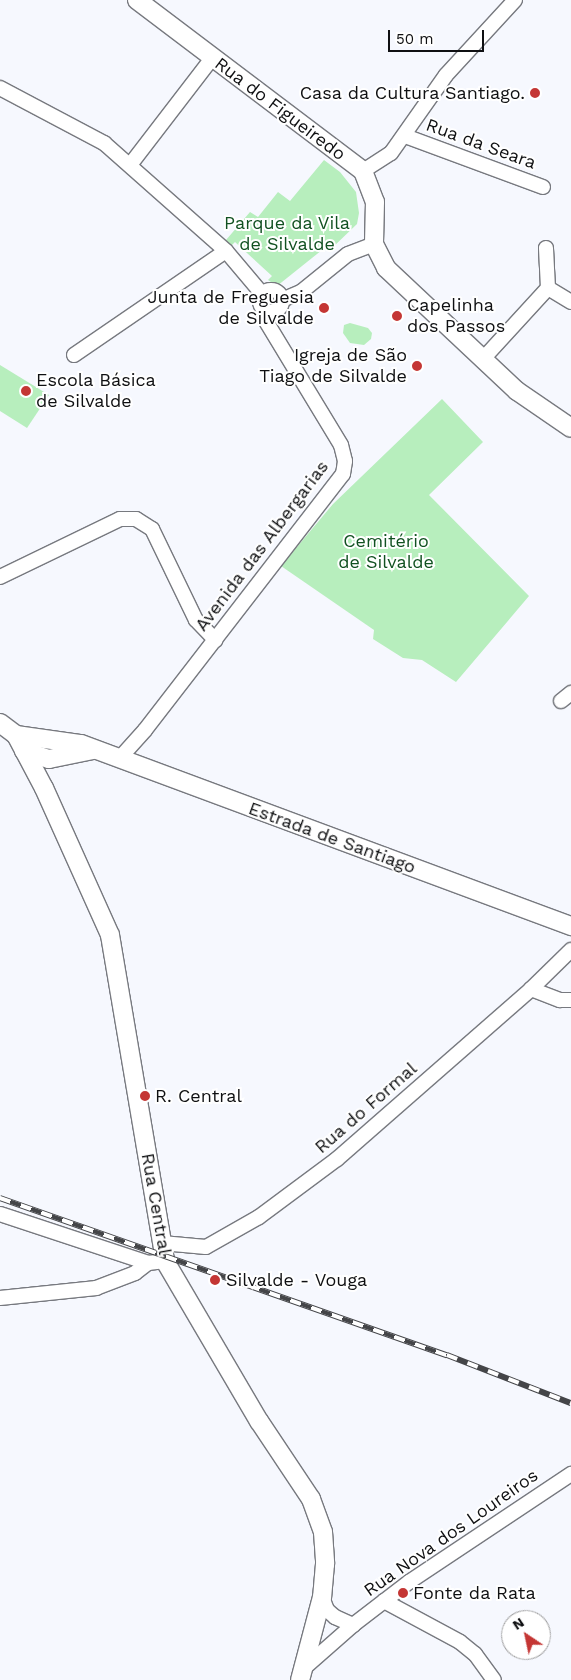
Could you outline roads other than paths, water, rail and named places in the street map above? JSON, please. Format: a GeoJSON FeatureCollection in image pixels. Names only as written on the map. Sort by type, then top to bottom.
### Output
{"type":"FeatureCollection","features":[{"type":"Feature","properties":{"kind":"main road","name":"Rua do Figueiredo"},"geometry":{"type":"LineString","coordinates":[[137,0],[363,171],[375,202],[374,244]]}},
{"type":"Feature","properties":{"kind":"main road"},"geometry":{"type":"LineString","coordinates":[[374,244],[386,268],[482,360],[517,391],[571,428]]}},
{"type":"Feature","properties":{"kind":"main road","name":"Estrada de Santiago"},"geometry":{"type":"LineString","coordinates":[[0,723],[33,760],[61,739],[571,926]]}},
{"type":"Feature","properties":{"kind":"main road"},"geometry":{"type":"LineString","coordinates":[[33,760],[61,739]]}},
{"type":"Feature","properties":{"kind":"main road"},"geometry":{"type":"LineString","coordinates":[[33,760],[60,758],[93,750]]}},
{"type":"Feature","properties":{"kind":"main road","name":"Rua Central"},"geometry":{"type":"LineString","coordinates":[[33,760],[110,935],[162,1243],[157,1262],[311,1499],[323,1532],[326,1564],[322,1597],[302,1675]]}},
{"type":"Feature","properties":{"kind":"street","name":"Rua da Seara"},"geometry":{"type":"LineString","coordinates":[[363,171],[391,153],[405,136],[446,75],[515,0]]}},
{"type":"Feature","properties":{"kind":"street"},"geometry":{"type":"LineString","coordinates":[[130,164],[212,58]]}},
{"type":"Feature","properties":{"kind":"street","name":"Avenida das Albergarias"},"geometry":{"type":"LineString","coordinates":[[0,88],[104,143],[130,164],[226,251],[263,301],[264,318],[280,340],[341,445],[345,461],[343,474],[215,640],[119,759]]}},
{"type":"Feature","properties":{"kind":"street","name":"Rua da Seara"},"geometry":{"type":"LineString","coordinates":[[405,136],[543,187]]}},
{"type":"Feature","properties":{"kind":"street"},"geometry":{"type":"LineString","coordinates":[[280,305],[272,290],[263,301],[268,311],[280,305],[301,292],[348,254],[374,244]]}},
{"type":"Feature","properties":{"kind":"street"},"geometry":{"type":"LineString","coordinates":[[482,360],[548,288],[546,248]]}},
{"type":"Feature","properties":{"kind":"street"},"geometry":{"type":"LineString","coordinates":[[74,355],[226,251]]}},
{"type":"Feature","properties":{"kind":"street"},"geometry":{"type":"LineString","coordinates":[[548,288],[571,302]]}},
{"type":"Feature","properties":{"kind":"street","name":"Avenida das Albergarias"},"geometry":{"type":"LineString","coordinates":[[280,305],[280,340]]}},
{"type":"Feature","properties":{"kind":"street"},"geometry":{"type":"LineString","coordinates":[[0,577],[120,519],[136,518],[152,529],[196,620],[215,640]]}},
{"type":"Feature","properties":{"kind":"street","name":"Rua do Formal"},"geometry":{"type":"LineString","coordinates":[[162,1243],[206,1247],[259,1218],[337,1159],[532,989],[571,950]]}},
{"type":"Feature","properties":{"kind":"street"},"geometry":{"type":"LineString","coordinates":[[532,989],[560,1000],[571,1000]]}},
{"type":"Feature","properties":{"kind":"street"},"geometry":{"type":"LineString","coordinates":[[0,1214],[157,1262]]}},
{"type":"Feature","properties":{"kind":"street"},"geometry":{"type":"LineString","coordinates":[[0,1298],[96,1288],[157,1262]]}},
{"type":"Feature","properties":{"kind":"street","name":"Rua Nova dos Loureiros"},"geometry":{"type":"LineString","coordinates":[[302,1675],[353,1625],[384,1601],[571,1474]]}},
{"type":"Feature","properties":{"kind":"street"},"geometry":{"type":"LineString","coordinates":[[322,1597],[328,1610],[335,1617],[353,1625]]}},
{"type":"Feature","properties":{"kind":"street"},"geometry":{"type":"LineString","coordinates":[[384,1601],[460,1642],[475,1654],[494,1680]]}},
{"type":"Feature","properties":{"kind":"railway"},"geometry":{"type":"LineString","coordinates":[[0,1198],[447,1355],[571,1403]]}},
{"type":"Feature","properties":{"kind":"place","name":"Casa da Cultura Santiago."},"geometry":{"type":"Point","coordinates":[535,93]}},
{"type":"Feature","properties":{"kind":"place","name":"Junta de Freguesia de Silvalde"},"geometry":{"type":"Point","coordinates":[324,308]}},
{"type":"Feature","properties":{"kind":"place","name":"Capelinha dos Passos"},"geometry":{"type":"Point","coordinates":[397,316]}},
{"type":"Feature","properties":{"kind":"place","name":"Igreja de São Tiago de Silvalde"},"geometry":{"type":"Point","coordinates":[417,366]}},
{"type":"Feature","properties":{"kind":"place","name":"Escola Básica de Silvalde"},"geometry":{"type":"Point","coordinates":[26,391]}},
{"type":"Feature","properties":{"kind":"place","name":"R. Central"},"geometry":{"type":"Point","coordinates":[145,1096]}},
{"type":"Feature","properties":{"kind":"place","name":"Silvalde - Vouga"},"geometry":{"type":"Point","coordinates":[215,1280]}},
{"type":"Feature","properties":{"kind":"place","name":"Fonte da Rata"},"geometry":{"type":"Point","coordinates":[403,1593]}},
{"type":"Feature","properties":{"kind":"park label","name":"Parque da Vila de Silvalde"},"geometry":{"type":"Point","coordinates":[287,234]}},
{"type":"Feature","properties":{"kind":"park label","name":"Cemitério de Silvalde"},"geometry":{"type":"Point","coordinates":[386,552]}}]}
